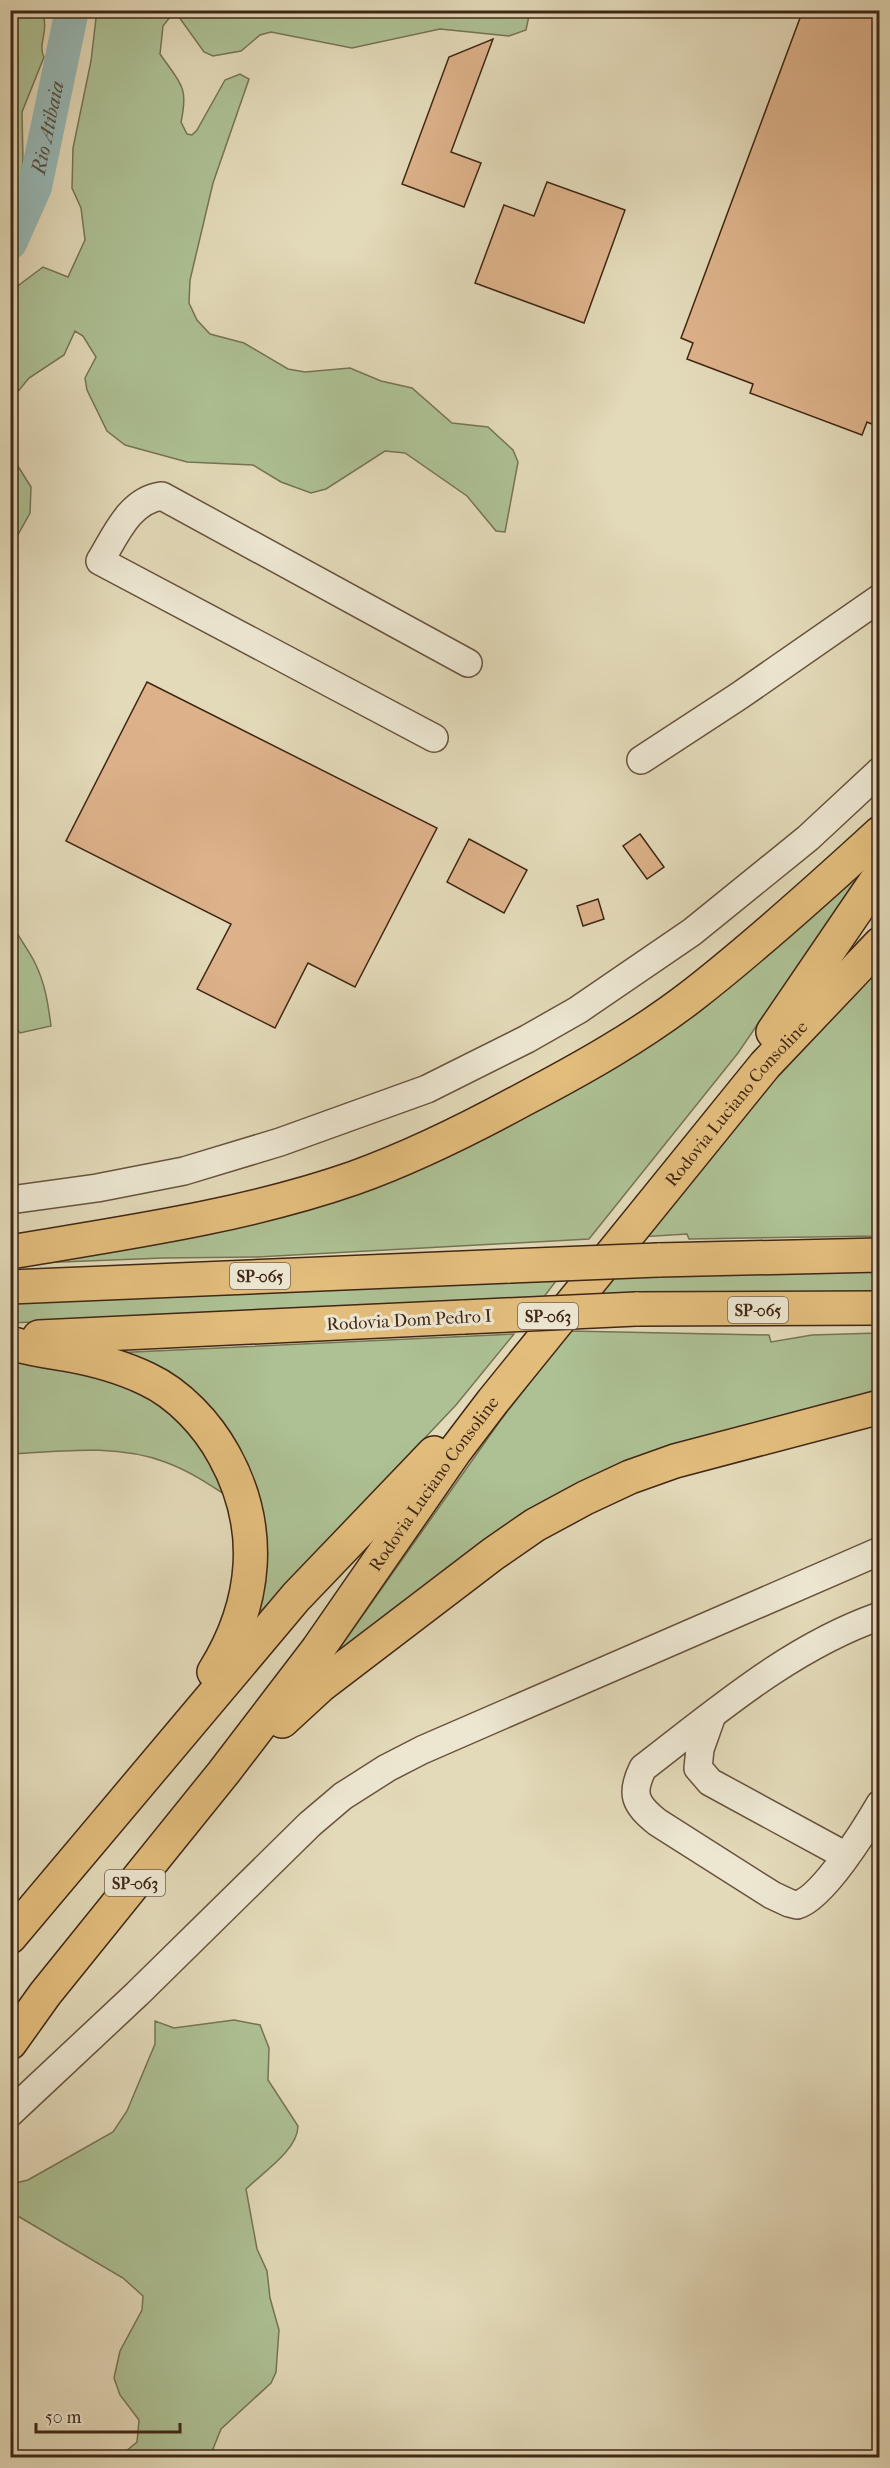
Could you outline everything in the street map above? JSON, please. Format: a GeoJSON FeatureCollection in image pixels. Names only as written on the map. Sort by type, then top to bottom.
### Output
{"type":"FeatureCollection","features":[{"type":"Feature","properties":{"kind":"highway"},"geometry":{"type":"LineString","coordinates":[[10,1252],[196,1218],[306,1193],[393,1162],[475,1126],[584,1068],[691,996],[804,902],[879,833]]}},
{"type":"Feature","properties":{"kind":"highway","name":"Rodovia Luciano Consoline"},"geometry":{"type":"LineString","coordinates":[[10,1937],[296,1596],[450,1436],[491,1386],[743,1074],[879,875]]}},
{"type":"Feature","properties":{"kind":"highway","name":"Rodovia Luciano Consoline"},"geometry":{"type":"LineString","coordinates":[[10,2043],[45,1994],[224,1772],[318,1649],[455,1451],[493,1401],[765,1065],[879,944]]}},
{"type":"Feature","properties":{"kind":"highway","name":"SP-065"},"geometry":{"type":"LineString","coordinates":[[10,1287],[658,1260],[879,1255]]}},
{"type":"Feature","properties":{"kind":"highway","name":"Rodovia Dom Pedro I"},"geometry":{"type":"LineString","coordinates":[[10,1338],[636,1309],[879,1308]]}},
{"type":"Feature","properties":{"kind":"highway"},"geometry":{"type":"LineString","coordinates":[[10,1343],[32,1350],[99,1361],[150,1380],[181,1402],[201,1421],[216,1441],[230,1467],[242,1494],[247,1513],[251,1541],[250,1572],[236,1630],[183,1731]]}},
{"type":"Feature","properties":{"kind":"highway"},"geometry":{"type":"LineString","coordinates":[[224,1772],[246,1756],[320,1686],[493,1554],[545,1520],[621,1481],[675,1461],[879,1407]]}},
{"type":"Feature","properties":{"kind":"highway"},"geometry":{"type":"LineString","coordinates":[[10,2006],[19,2007],[45,1994]]}},
{"type":"Feature","properties":{"kind":"street"},"geometry":{"type":"LineString","coordinates":[[434,738],[100,561],[134,509],[153,497],[162,496],[468,663]]}},
{"type":"Feature","properties":{"kind":"street"},"geometry":{"type":"LineString","coordinates":[[641,760],[739,696],[879,598]]}},
{"type":"Feature","properties":{"kind":"street"},"geometry":{"type":"LineString","coordinates":[[10,1200],[98,1188],[184,1171],[280,1142],[428,1089],[527,1039],[578,1010],[692,932],[808,838],[879,771]]}},
{"type":"Feature","properties":{"kind":"street"},"geometry":{"type":"LineString","coordinates":[[10,2113],[137,1994],[310,1824],[344,1796],[387,1768],[422,1750],[879,1551]]}},
{"type":"Feature","properties":{"kind":"street"},"geometry":{"type":"LineString","coordinates":[[879,1616],[818,1642],[780,1665],[643,1768],[635,1785],[635,1793],[646,1813],[789,1903],[798,1905],[811,1897],[846,1856],[879,1804]]}},
{"type":"Feature","properties":{"kind":"street"},"geometry":{"type":"LineString","coordinates":[[711,1718],[700,1749],[698,1768],[710,1782],[846,1856]]}},
{"type":"Feature","properties":{"kind":"green space"},"geometry":{"type":"Polygon","coordinates":[[[11,10],[42,11],[45,25],[42,47],[44,57],[22,112],[23,163],[17,205],[11,223],[11,10]]]}},
{"type":"Feature","properties":{"kind":"green space"},"geometry":{"type":"Polygon","coordinates":[[[97,10],[530,11],[526,30],[509,36],[440,29],[352,48],[271,32],[260,35],[241,51],[213,56],[204,52],[179,17],[170,17],[163,26],[160,54],[181,85],[184,100],[181,122],[187,134],[192,135],[197,130],[225,80],[240,74],[249,79],[213,183],[190,280],[189,303],[197,320],[210,334],[244,343],[288,369],[305,372],[350,368],[381,381],[412,388],[452,423],[488,427],[513,450],[518,462],[505,532],[496,531],[467,496],[405,453],[385,451],[326,489],[311,493],[281,482],[253,465],[187,462],[125,445],[107,431],[87,390],[85,378],[96,357],[83,336],[75,331],[64,355],[29,378],[11,400],[11,297],[19,285],[43,267],[68,277],[85,240],[81,208],[72,188],[73,148],[91,61],[97,10]]]}},
{"type":"Feature","properties":{"kind":"green space"},"geometry":{"type":"Polygon","coordinates":[[[11,455],[31,487],[30,513],[11,547],[11,455]]]}},
{"type":"Feature","properties":{"kind":"green space"},"geometry":{"type":"Polygon","coordinates":[[[863,870],[738,1053],[589,1239],[257,1257],[36,1263],[403,1169],[863,870]]]}},
{"type":"Feature","properties":{"kind":"green space"},"geometry":{"type":"Polygon","coordinates":[[[10,918],[41,978],[46,993],[51,1026],[20,1033],[11,1022],[10,918]]]}},
{"type":"Feature","properties":{"kind":"green space"},"geometry":{"type":"Polygon","coordinates":[[[879,969],[879,1236],[689,1239],[687,1234],[640,1237],[787,1062],[879,969]]]}},
{"type":"Feature","properties":{"kind":"green space"},"geometry":{"type":"Polygon","coordinates":[[[879,1272],[879,1297],[598,1295],[613,1275],[879,1272]]]}},
{"type":"Feature","properties":{"kind":"green space"},"geometry":{"type":"Polygon","coordinates":[[[559,1277],[543,1298],[11,1323],[11,1301],[559,1277]]]}},
{"type":"Feature","properties":{"kind":"green space"},"geometry":{"type":"Polygon","coordinates":[[[570,1331],[769,1335],[771,1342],[812,1335],[879,1333],[879,1390],[682,1442],[346,1653],[339,1649],[500,1421],[570,1331]]]}},
{"type":"Feature","properties":{"kind":"green space"},"geometry":{"type":"Polygon","coordinates":[[[514,1334],[456,1405],[262,1610],[254,1609],[248,1488],[113,1353],[514,1334]]]}},
{"type":"Feature","properties":{"kind":"green space"},"geometry":{"type":"Polygon","coordinates":[[[28,1361],[121,1379],[189,1423],[233,1500],[201,1479],[147,1456],[89,1450],[11,1454],[10,1362],[28,1361]]]}},
{"type":"Feature","properties":{"kind":"green space"},"geometry":{"type":"Polygon","coordinates":[[[234,2020],[260,2025],[269,2048],[268,2080],[298,2126],[292,2144],[286,2152],[246,2189],[257,2249],[267,2271],[270,2298],[279,2330],[276,2372],[271,2383],[221,2429],[213,2449],[223,2457],[119,2457],[137,2442],[139,2420],[120,2395],[114,2378],[120,2351],[142,2310],[143,2296],[123,2278],[11,2212],[11,2184],[28,2180],[113,2132],[127,2111],[155,2044],[155,2021],[174,2028],[234,2020]]]}},
{"type":"Feature","properties":{"kind":"building"},"geometry":{"type":"Polygon","coordinates":[[[803,10],[879,10],[879,427],[867,422],[862,435],[750,393],[753,384],[687,359],[693,343],[681,338],[803,10]]]}},
{"type":"Feature","properties":{"kind":"building"},"geometry":{"type":"Polygon","coordinates":[[[493,39],[451,152],[481,163],[464,207],[402,184],[449,57],[493,39]]]}},
{"type":"Feature","properties":{"kind":"building"},"geometry":{"type":"Polygon","coordinates":[[[547,182],[625,210],[584,323],[475,283],[504,205],[534,216],[547,182]]]}},
{"type":"Feature","properties":{"kind":"building"},"geometry":{"type":"Polygon","coordinates":[[[147,682],[437,828],[355,987],[308,963],[275,1028],[197,989],[231,924],[66,841],[147,682]]]}},
{"type":"Feature","properties":{"kind":"building"},"geometry":{"type":"Polygon","coordinates":[[[640,834],[664,867],[647,879],[623,846],[640,834]]]}},
{"type":"Feature","properties":{"kind":"building"},"geometry":{"type":"Polygon","coordinates":[[[469,839],[527,870],[504,913],[447,882],[469,839]]]}},
{"type":"Feature","properties":{"kind":"building"},"geometry":{"type":"Polygon","coordinates":[[[598,899],[604,919],[583,926],[577,906],[598,899]]]}},
{"type":"Feature","properties":{"kind":"waterway","name":"Rio Atibaia"},"geometry":{"type":"LineString","coordinates":[[10,243],[35,187],[72,10]]}}]}
